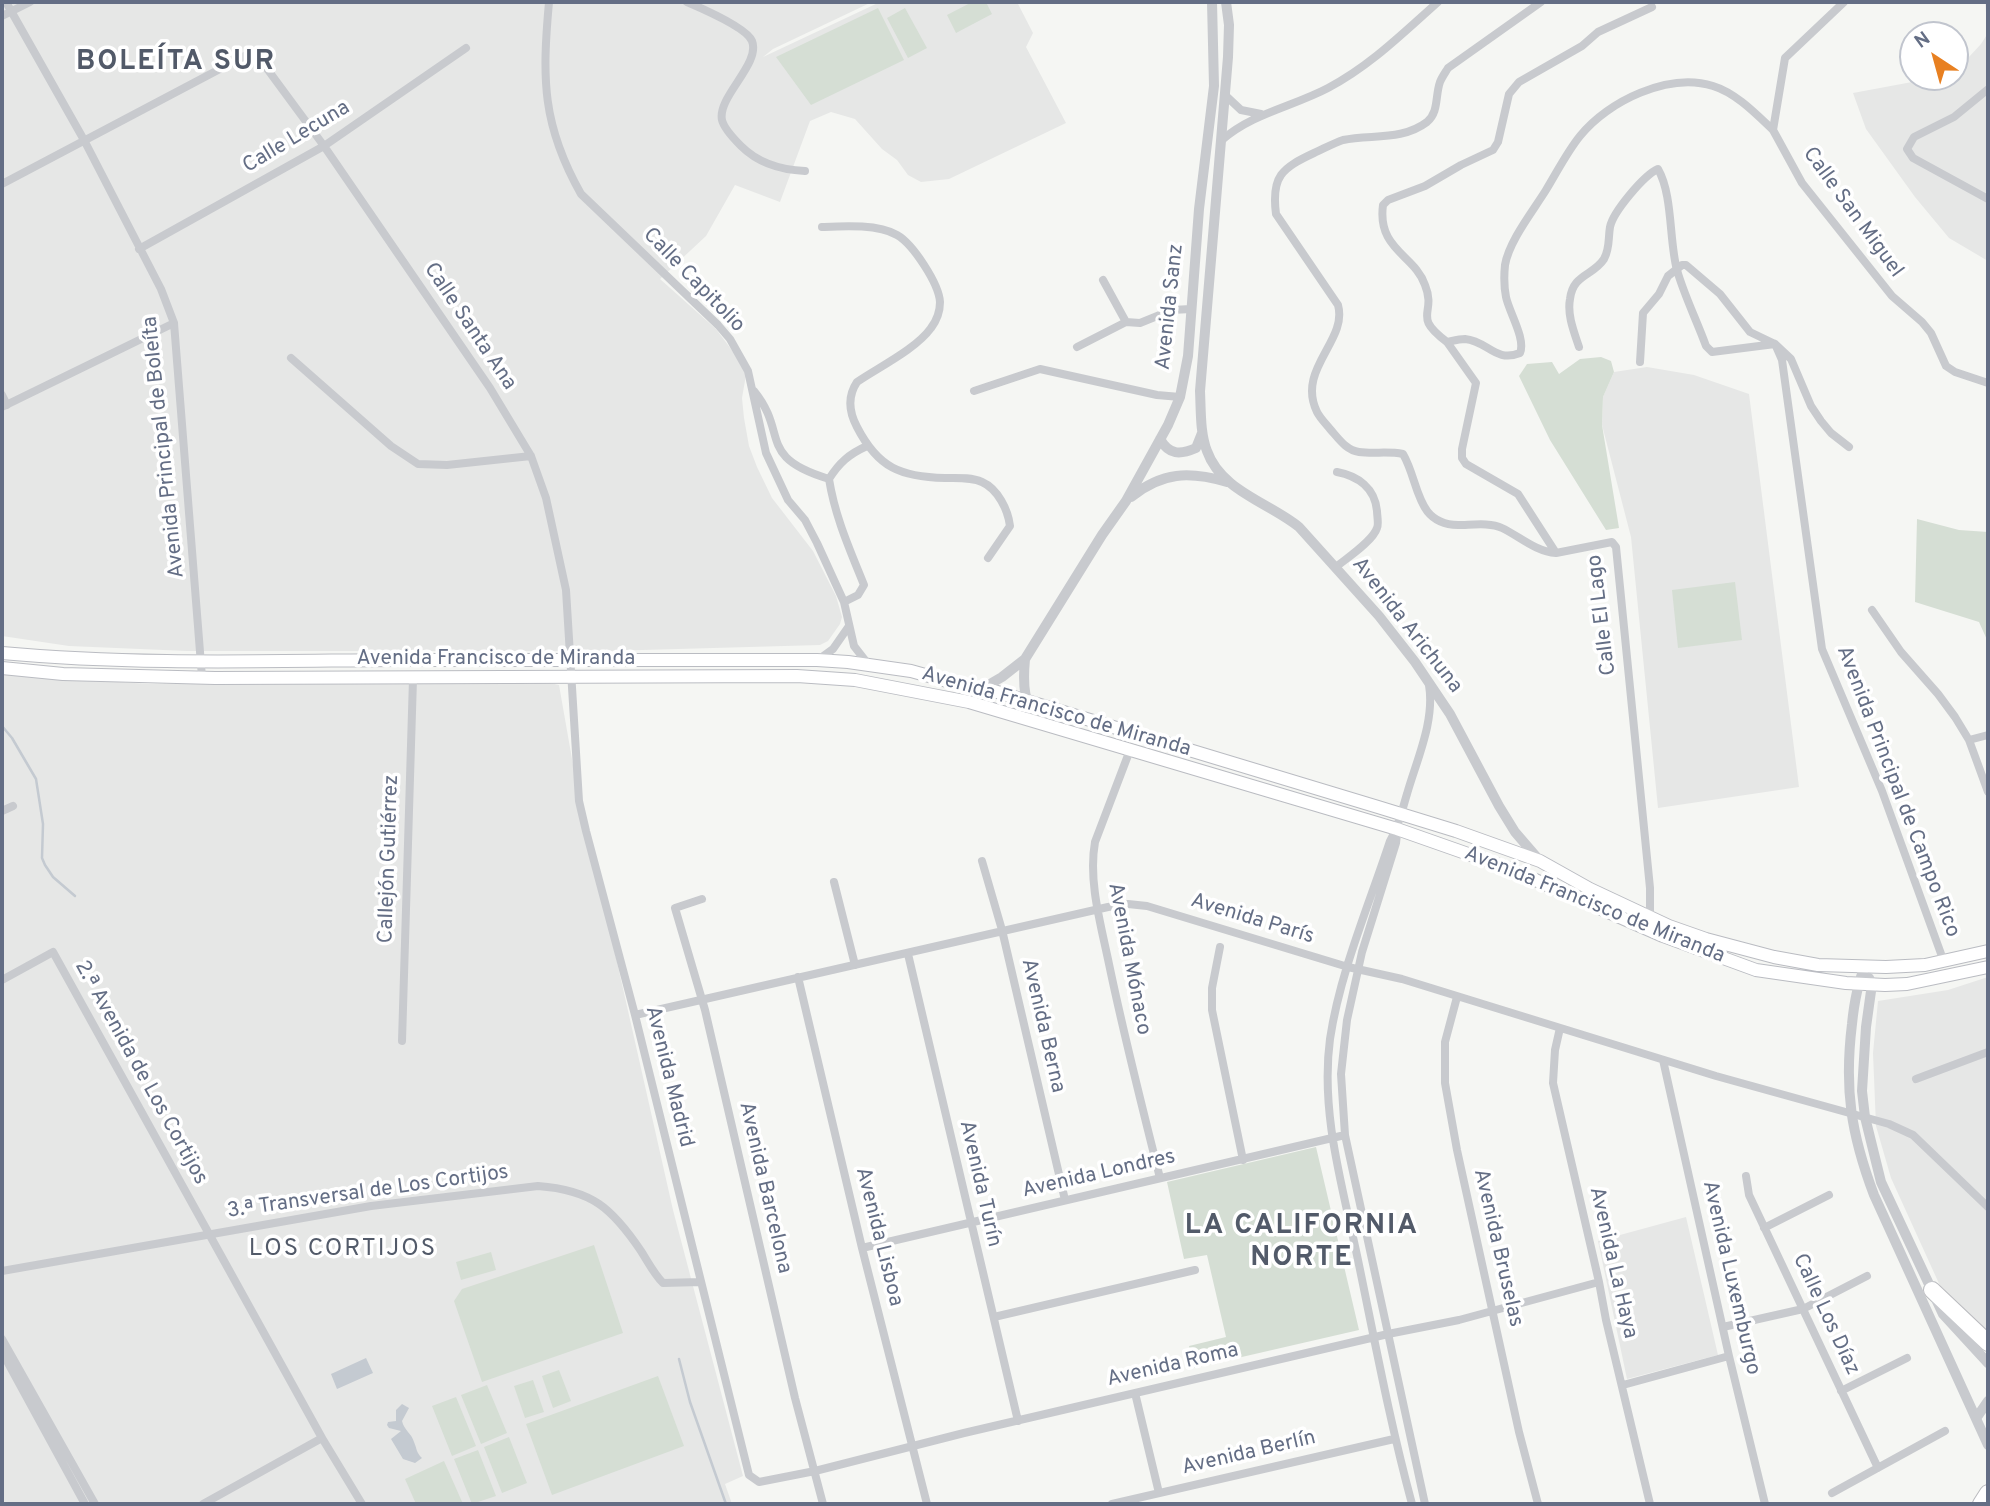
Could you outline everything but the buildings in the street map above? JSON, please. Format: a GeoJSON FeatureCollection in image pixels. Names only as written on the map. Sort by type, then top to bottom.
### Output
{"type":"FeatureCollection","features":[{"type":"Feature","properties":{"kind":"highway"},"geometry":{"type":"LineString","coordinates":[[1932,1290],[1988,1343]]}},
{"type":"Feature","properties":{"kind":"highway"},"geometry":{"type":"LineString","coordinates":[[1981,1504],[1988,1493]]}},
{"type":"Feature","properties":{"kind":"main road","name":"Avenida Francisco de Miranda"},"geometry":{"type":"LineString","coordinates":[[2,653],[77,660],[817,660],[911,671],[972,688],[994,691],[1402,814],[1540,861],[1650,917],[1706,939],[1774,957],[1818,965],[1886,967],[1944,961],[1988,951]]}},
{"type":"Feature","properties":{"kind":"main road","name":"Avenida Francisco de Miranda"},"geometry":{"type":"LineString","coordinates":[[2,668],[63,674],[202,677],[413,679],[797,676],[855,680],[969,702],[1397,829],[1508,868],[1663,936],[1730,962],[1781,975],[1858,984],[1907,984],[1988,967]]}},
{"type":"Feature","properties":{"kind":"street","name":"Avenida Principal de Boleíta"},"geometry":{"type":"LineString","coordinates":[[6,2],[84,140],[161,289],[174,323],[202,677]]}},
{"type":"Feature","properties":{"kind":"street"},"geometry":{"type":"LineString","coordinates":[[2,16],[30,2]]}},
{"type":"Feature","properties":{"kind":"street","name":"Calle Capitolio"},"geometry":{"type":"LineString","coordinates":[[549,2],[544,73],[547,102],[567,171],[581,194],[730,338],[748,371],[766,453],[788,500],[805,520],[817,543],[844,602],[854,646],[870,666]]}},
{"type":"Feature","properties":{"kind":"street"},"geometry":{"type":"LineString","coordinates":[[687,2],[727,21],[752,42],[750,57],[723,109],[722,120],[725,127],[752,155],[781,169],[805,171]]}},
{"type":"Feature","properties":{"kind":"street","name":"Avenida Sanz"},"geometry":{"type":"LineString","coordinates":[[1025,659],[1126,501],[1180,397],[1188,356],[1199,208],[1214,86],[1212,2]]}},
{"type":"Feature","properties":{"kind":"street","name":"Avenida Sanz"},"geometry":{"type":"LineString","coordinates":[[1226,2],[1229,25],[1222,140],[1200,391],[1202,431],[1208,454],[1229,482]]}},
{"type":"Feature","properties":{"kind":"street"},"geometry":{"type":"LineString","coordinates":[[1222,140],[1242,125],[1324,90],[1360,69],[1438,2]]}},
{"type":"Feature","properties":{"kind":"street"},"geometry":{"type":"LineString","coordinates":[[1541,2],[1448,68],[1440,82],[1436,106],[1428,121],[1409,132],[1343,140],[1292,164],[1283,170],[1275,184],[1275,201],[1276,214],[1338,305],[1340,314],[1339,325],[1315,371],[1312,386],[1317,413],[1347,448],[1359,452],[1385,451],[1403,454],[1422,503],[1433,519],[1446,524],[1497,526],[1545,551],[1556,553]]}},
{"type":"Feature","properties":{"kind":"street"},"geometry":{"type":"LineString","coordinates":[[1773,130],[1785,58],[1844,2]]}},
{"type":"Feature","properties":{"kind":"street"},"geometry":{"type":"LineString","coordinates":[[1652,7],[1598,32],[1582,46],[1519,82],[1509,94],[1498,142],[1493,150],[1425,186],[1388,200],[1383,205],[1384,224],[1390,242],[1420,274],[1425,284],[1428,296],[1427,322],[1430,329],[1447,342],[1465,339],[1501,356],[1520,353],[1521,343],[1506,295],[1504,275],[1508,252],[1579,136],[1597,118],[1640,92],[1672,83],[1714,86],[1747,106],[1773,130]]}},
{"type":"Feature","properties":{"kind":"street","name":"Calle Lecuna"},"geometry":{"type":"LineString","coordinates":[[139,249],[324,146],[466,48]]}},
{"type":"Feature","properties":{"kind":"street","name":"Calle Santa Ana"},"geometry":{"type":"LineString","coordinates":[[84,140],[254,51],[324,146],[490,388],[531,456],[547,498],[566,590],[571,659]]}},
{"type":"Feature","properties":{"kind":"street"},"geometry":{"type":"LineString","coordinates":[[1987,90],[1954,117],[1914,137],[1907,149],[1913,158],[1988,199]]}},
{"type":"Feature","properties":{"kind":"street"},"geometry":{"type":"LineString","coordinates":[[1225,94],[1241,110],[1264,114]]}},
{"type":"Feature","properties":{"kind":"street","name":"Calle San Miguel"},"geometry":{"type":"LineString","coordinates":[[1773,130],[1802,183],[1892,296],[1931,333],[1946,366],[1955,372],[1988,383]]}},
{"type":"Feature","properties":{"kind":"street"},"geometry":{"type":"LineString","coordinates":[[2,184],[84,140]]}},
{"type":"Feature","properties":{"kind":"street"},"geometry":{"type":"LineString","coordinates":[[1579,347],[1569,313],[1574,285],[1580,276],[1604,259],[1614,218],[1643,178],[1658,169],[1663,182],[1676,268],[1706,346],[1712,352],[1775,344]]}},
{"type":"Feature","properties":{"kind":"street"},"geometry":{"type":"LineString","coordinates":[[822,227],[853,226],[898,235],[921,260],[932,280],[940,300],[938,316],[922,338],[857,382],[851,390],[849,404],[853,419],[867,446],[881,460],[898,471],[916,477],[970,478],[984,482],[993,490],[1006,509],[1010,526],[988,558]]}},
{"type":"Feature","properties":{"kind":"street"},"geometry":{"type":"LineString","coordinates":[[1640,362],[1643,313],[1659,294],[1668,276],[1676,268],[1686,265],[1720,294],[1742,325],[1775,344],[1791,359],[1811,406],[1831,433],[1849,447]]}},
{"type":"Feature","properties":{"kind":"street"},"geometry":{"type":"LineString","coordinates":[[1103,280],[1126,322]]}},
{"type":"Feature","properties":{"kind":"street"},"geometry":{"type":"LineString","coordinates":[[1077,347],[1126,322],[1140,323],[1172,310],[1191,309]]}},
{"type":"Feature","properties":{"kind":"street"},"geometry":{"type":"LineString","coordinates":[[2,395],[4,406],[174,323]]}},
{"type":"Feature","properties":{"kind":"street","name":"Calle El Lago"},"geometry":{"type":"LineString","coordinates":[[1447,342],[1476,383],[1462,458],[1470,468],[1518,495],[1556,553],[1612,542],[1616,547],[1650,917]]}},
{"type":"Feature","properties":{"kind":"street","name":"Avenida Principal de Campo Rico"},"geometry":{"type":"LineString","coordinates":[[1775,344],[1782,360],[1822,649],[1882,790],[1944,961]]}},
{"type":"Feature","properties":{"kind":"street"},"geometry":{"type":"LineString","coordinates":[[291,358],[391,446],[418,464],[447,466],[531,456]]}},
{"type":"Feature","properties":{"kind":"street"},"geometry":{"type":"LineString","coordinates":[[974,391],[1040,369],[1157,395],[1180,397]]}},
{"type":"Feature","properties":{"kind":"street"},"geometry":{"type":"LineString","coordinates":[[753,391],[765,408],[776,445],[784,457],[809,474],[829,479]]}},
{"type":"Feature","properties":{"kind":"street"},"geometry":{"type":"LineString","coordinates":[[1160,439],[1175,454],[1185,453],[1196,448],[1202,431]]}},
{"type":"Feature","properties":{"kind":"street"},"geometry":{"type":"LineString","coordinates":[[844,602],[858,595],[864,585],[832,502],[829,479],[838,465],[851,453],[867,446]]}},
{"type":"Feature","properties":{"kind":"street"},"geometry":{"type":"LineString","coordinates":[[1336,472],[1352,475],[1372,491],[1378,524],[1370,538],[1336,567]]}},
{"type":"Feature","properties":{"kind":"street"},"geometry":{"type":"LineString","coordinates":[[1126,501],[1148,485],[1173,476],[1229,482]]}},
{"type":"Feature","properties":{"kind":"street","name":"Avenida Arichuna"},"geometry":{"type":"LineString","coordinates":[[1229,482],[1288,518],[1379,616],[1450,714],[1499,806],[1515,832],[1540,861]]}},
{"type":"Feature","properties":{"kind":"street"},"geometry":{"type":"LineString","coordinates":[[1872,610],[1901,652],[1950,709],[1969,740],[1988,792]]}},
{"type":"Feature","properties":{"kind":"street"},"geometry":{"type":"LineString","coordinates":[[817,660],[833,649],[849,626]]}},
{"type":"Feature","properties":{"kind":"street","name":"Avenida Madrid"},"geometry":{"type":"LineString","coordinates":[[571,659],[579,800],[749,1475],[755,1481]]}},
{"type":"Feature","properties":{"kind":"street"},"geometry":{"type":"LineString","coordinates":[[972,688],[990,684],[1025,659]]}},
{"type":"Feature","properties":{"kind":"street"},"geometry":{"type":"LineString","coordinates":[[1025,659],[1023,680],[1027,702],[1034,715],[1047,724]]}},
{"type":"Feature","properties":{"kind":"street","name":"Callejón Gutiérrez"},"geometry":{"type":"LineString","coordinates":[[402,1041],[413,679]]}},
{"type":"Feature","properties":{"kind":"street"},"geometry":{"type":"LineString","coordinates":[[1410,1502],[1394,1439],[1332,1139],[1328,1080],[1330,1039],[1348,967],[1390,841],[1402,814],[1429,715],[1429,684]]}},
{"type":"Feature","properties":{"kind":"street"},"geometry":{"type":"LineString","coordinates":[[1969,740],[1988,735]]}},
{"type":"Feature","properties":{"kind":"street","name":"Avenida Mónaco"},"geometry":{"type":"LineString","coordinates":[[1130,750],[1093,857],[1098,910],[1122,1025],[1160,1178]]}},
{"type":"Feature","properties":{"kind":"street"},"geometry":{"type":"LineString","coordinates":[[2,811],[13,806]]}},
{"type":"Feature","properties":{"kind":"street"},"geometry":{"type":"LineString","coordinates":[[1397,829],[1396,843],[1347,1020],[1341,1087],[1345,1135],[1425,1504]]}},
{"type":"Feature","properties":{"kind":"street","name":"Avenida Berna"},"geometry":{"type":"LineString","coordinates":[[982,861],[1002,930],[1065,1200]]}},
{"type":"Feature","properties":{"kind":"street"},"geometry":{"type":"LineString","coordinates":[[834,882],[855,965]]}},
{"type":"Feature","properties":{"kind":"street","name":"Avenida Barcelona"},"geometry":{"type":"LineString","coordinates":[[702,899],[675,908],[703,1000],[795,1398],[823,1504]]}},
{"type":"Feature","properties":{"kind":"street","name":"Avenida París"},"geometry":{"type":"LineString","coordinates":[[635,1015],[908,954],[1002,930],[1128,904],[1147,906],[1348,967],[1402,979],[1663,1060],[1889,1124],[1913,1135],[1988,1208]]}},
{"type":"Feature","properties":{"kind":"street"},"geometry":{"type":"LineString","coordinates":[[1220,947],[1212,988],[1212,1010],[1243,1160]]}},
{"type":"Feature","properties":{"kind":"street","name":"2.ª Avenida de Los Cortijos"},"geometry":{"type":"LineString","coordinates":[[2,980],[53,952],[322,1438],[362,1504]]}},
{"type":"Feature","properties":{"kind":"street","name":"Avenida Turín"},"geometry":{"type":"LineString","coordinates":[[908,954],[1018,1421]]}},
{"type":"Feature","properties":{"kind":"street"},"geometry":{"type":"LineString","coordinates":[[1865,966],[1858,984],[1847,1072],[1860,1155],[1874,1195],[1988,1445]]}},
{"type":"Feature","properties":{"kind":"street"},"geometry":{"type":"LineString","coordinates":[[1865,966],[1872,985],[1863,1064],[1865,1117],[1881,1182],[1943,1314],[1988,1363]]}},
{"type":"Feature","properties":{"kind":"street","name":"Avenida Lisboa"},"geometry":{"type":"LineString","coordinates":[[798,977],[862,1248],[927,1504]]}},
{"type":"Feature","properties":{"kind":"street","name":"Avenida Bruselas"},"geometry":{"type":"LineString","coordinates":[[1457,997],[1446,1042],[1445,1083],[1457,1150],[1519,1432],[1538,1504]]}},
{"type":"Feature","properties":{"kind":"street","name":"Avenida La Haya"},"geometry":{"type":"LineString","coordinates":[[1560,1028],[1555,1050],[1553,1083],[1650,1504]]}},
{"type":"Feature","properties":{"kind":"street"},"geometry":{"type":"LineString","coordinates":[[1916,1079],[1988,1052]]}},
{"type":"Feature","properties":{"kind":"street","name":"Avenida Luxemburgo"},"geometry":{"type":"LineString","coordinates":[[1663,1060],[1765,1504]]}},
{"type":"Feature","properties":{"kind":"street","name":"Avenida Londres"},"geometry":{"type":"LineString","coordinates":[[862,1248],[1345,1135]]}},
{"type":"Feature","properties":{"kind":"street","name":"Calle Los Díaz"},"geometry":{"type":"LineString","coordinates":[[1746,1176],[1749,1195],[1878,1468]]}},
{"type":"Feature","properties":{"kind":"street","name":"3.ª Transversal de Los Cortijos"},"geometry":{"type":"LineString","coordinates":[[2,1268],[371,1206],[538,1186],[561,1188],[586,1195],[607,1209],[623,1224],[663,1283],[700,1282]]}},
{"type":"Feature","properties":{"kind":"street"},"geometry":{"type":"LineString","coordinates":[[1764,1228],[1829,1195]]}},
{"type":"Feature","properties":{"kind":"street"},"geometry":{"type":"LineString","coordinates":[[994,1317],[1195,1270]]}},
{"type":"Feature","properties":{"kind":"street"},"geometry":{"type":"LineString","coordinates":[[1723,1327],[1802,1309],[1867,1276]]}},
{"type":"Feature","properties":{"kind":"street","name":"Avenida Roma"},"geometry":{"type":"LineString","coordinates":[[755,1481],[815,1471],[1493,1310],[1599,1282]]}},
{"type":"Feature","properties":{"kind":"street"},"geometry":{"type":"LineString","coordinates":[[2,1339],[95,1504]]}},
{"type":"Feature","properties":{"kind":"street"},"geometry":{"type":"LineString","coordinates":[[2,1352],[85,1504]]}},
{"type":"Feature","properties":{"kind":"street"},"geometry":{"type":"LineString","coordinates":[[1623,1385],[1729,1356]]}},
{"type":"Feature","properties":{"kind":"street"},"geometry":{"type":"LineString","coordinates":[[1841,1391],[1907,1358]]}},
{"type":"Feature","properties":{"kind":"street"},"geometry":{"type":"LineString","coordinates":[[1135,1393],[1159,1493]]}},
{"type":"Feature","properties":{"kind":"street"},"geometry":{"type":"LineString","coordinates":[[1976,1417],[1988,1401]]}},
{"type":"Feature","properties":{"kind":"street"},"geometry":{"type":"LineString","coordinates":[[1832,1493],[1945,1431]]}},
{"type":"Feature","properties":{"kind":"street"},"geometry":{"type":"LineString","coordinates":[[204,1504],[322,1438]]}},
{"type":"Feature","properties":{"kind":"street","name":"Avenida Berlín"},"geometry":{"type":"LineString","coordinates":[[1112,1504],[1394,1439]]}},
{"type":"Feature","properties":{"kind":"street"},"geometry":{"type":"LineString","coordinates":[[1422,1493],[1433,1504]]}},
{"type":"Feature","properties":{"kind":"shaded area"},"geometry":{"type":"Polygon","coordinates":[[[2,2],[872,2],[773,49],[763,57],[880,2],[1017,2],[1033,33],[1026,47],[1066,123],[949,179],[921,182],[908,175],[897,160],[882,149],[855,119],[831,112],[810,121],[780,202],[735,185],[706,236],[660,279],[716,329],[740,361],[746,375],[742,398],[744,418],[749,446],[757,467],[772,498],[813,551],[836,596],[842,617],[828,641],[820,645],[607,651],[187,651],[69,646],[2,636],[2,2]]]}},
{"type":"Feature","properties":{"kind":"shaded area"},"geometry":{"type":"Polygon","coordinates":[[[972,2],[986,2],[992,14],[956,33],[947,15],[972,2]]]}},
{"type":"Feature","properties":{"kind":"shaded area"},"geometry":{"type":"Polygon","coordinates":[[[1985,2],[1988,2],[1988,33],[1985,2]]]}},
{"type":"Feature","properties":{"kind":"shaded area"},"geometry":{"type":"Polygon","coordinates":[[[878,8],[904,60],[811,105],[776,57],[878,8]]]}},
{"type":"Feature","properties":{"kind":"shaded area"},"geometry":{"type":"Polygon","coordinates":[[[905,8],[927,48],[908,58],[887,18],[905,8]]]}},
{"type":"Feature","properties":{"kind":"shaded area"},"geometry":{"type":"Polygon","coordinates":[[[1988,33],[1988,261],[1949,238],[1915,197],[1866,129],[1853,93],[1899,84],[1899,91],[1969,91],[1969,57],[1988,33]]]}},
{"type":"Feature","properties":{"kind":"shaded area"},"geometry":{"type":"Polygon","coordinates":[[[1601,357],[1611,361],[1614,372],[1603,397],[1602,425],[1619,528],[1606,530],[1550,440],[1519,376],[1527,364],[1552,362],[1559,374],[1580,359],[1601,357]]]}},
{"type":"Feature","properties":{"kind":"shaded area"},"geometry":{"type":"Polygon","coordinates":[[[1647,367],[1694,375],[1749,394],[1799,787],[1658,808],[1631,537],[1602,425],[1603,397],[1614,372],[1647,367]]]}},
{"type":"Feature","properties":{"kind":"shaded area"},"geometry":{"type":"Polygon","coordinates":[[[1917,519],[1959,530],[1988,532],[1988,642],[1979,622],[1915,602],[1917,519]]]}},
{"type":"Feature","properties":{"kind":"shaded area"},"geometry":{"type":"Polygon","coordinates":[[[1735,582],[1742,640],[1678,648],[1672,590],[1735,582]]]}},
{"type":"Feature","properties":{"kind":"shaded area"},"geometry":{"type":"Polygon","coordinates":[[[2,674],[149,684],[559,685],[575,776],[673,1210],[743,1476],[725,1484],[732,1504],[2,1504],[2,674]]]}},
{"type":"Feature","properties":{"kind":"shaded area"},"geometry":{"type":"Polygon","coordinates":[[[1988,977],[1988,1334],[1941,1288],[1891,1178],[1876,1126],[1873,1053],[1878,1001],[1948,990],[1988,977]]]}},
{"type":"Feature","properties":{"kind":"shaded area"},"geometry":{"type":"Polygon","coordinates":[[[1316,1147],[1359,1330],[1194,1368],[1189,1346],[1226,1337],[1207,1255],[1184,1259],[1167,1182],[1316,1147]]]}},
{"type":"Feature","properties":{"kind":"shaded area"},"geometry":{"type":"Polygon","coordinates":[[[1686,1217],[1718,1355],[1627,1379],[1598,1241],[1686,1217]]]}},
{"type":"Feature","properties":{"kind":"shaded area"},"geometry":{"type":"Polygon","coordinates":[[[594,1245],[623,1333],[482,1382],[454,1301],[462,1289],[594,1245]]]}},
{"type":"Feature","properties":{"kind":"shaded area"},"geometry":{"type":"Polygon","coordinates":[[[491,1252],[496,1270],[461,1280],[456,1262],[491,1252]]]}},
{"type":"Feature","properties":{"kind":"shaded area"},"geometry":{"type":"Polygon","coordinates":[[[366,1358],[373,1373],[337,1389],[331,1374],[366,1358]]]}},
{"type":"Feature","properties":{"kind":"shaded area"},"geometry":{"type":"Polygon","coordinates":[[[559,1370],[571,1401],[553,1408],[542,1376],[559,1370]]]}},
{"type":"Feature","properties":{"kind":"shaded area"},"geometry":{"type":"Polygon","coordinates":[[[658,1376],[684,1446],[552,1495],[526,1424],[658,1376]]]}},
{"type":"Feature","properties":{"kind":"shaded area"},"geometry":{"type":"Polygon","coordinates":[[[533,1380],[544,1412],[525,1418],[514,1386],[533,1380]]]}},
{"type":"Feature","properties":{"kind":"shaded area"},"geometry":{"type":"Polygon","coordinates":[[[487,1385],[507,1433],[481,1444],[461,1395],[487,1385]]]}},
{"type":"Feature","properties":{"kind":"shaded area"},"geometry":{"type":"Polygon","coordinates":[[[456,1397],[476,1446],[452,1456],[432,1406],[456,1397]]]}},
{"type":"Feature","properties":{"kind":"shaded area"},"geometry":{"type":"Polygon","coordinates":[[[402,1404],[409,1408],[403,1424],[422,1458],[415,1463],[403,1459],[391,1439],[401,1431],[387,1425],[388,1422],[396,1421],[396,1410],[402,1404]]]}},
{"type":"Feature","properties":{"kind":"shaded area"},"geometry":{"type":"Polygon","coordinates":[[[509,1437],[527,1483],[502,1493],[484,1447],[509,1437]]]}},
{"type":"Feature","properties":{"kind":"shaded area"},"geometry":{"type":"Polygon","coordinates":[[[478,1450],[496,1496],[472,1504],[454,1459],[478,1450]]]}},
{"type":"Feature","properties":{"kind":"shaded area"},"geometry":{"type":"Polygon","coordinates":[[[444,1461],[463,1504],[416,1504],[405,1479],[444,1461]]]}},
{"type":"Feature","properties":{"kind":"waterway"},"geometry":{"type":"LineString","coordinates":[[2,726],[36,779],[43,824],[42,858],[45,865],[53,877],[75,896]]}},
{"type":"Feature","properties":{"kind":"waterway"},"geometry":{"type":"LineString","coordinates":[[679,1359],[690,1402],[726,1504]]}},
{"type":"Feature","properties":{"kind":"district","name":"BOLEÍTA SUR"},"geometry":{"type":"Point","coordinates":[176,63]}},
{"type":"Feature","properties":{"kind":"district","name":"LA CALIFORNIA NORTE"},"geometry":{"type":"Point","coordinates":[1302,1243]}},
{"type":"Feature","properties":{"kind":"district","name":"LOS CORTIJOS"},"geometry":{"type":"Point","coordinates":[343,1250]}}]}
